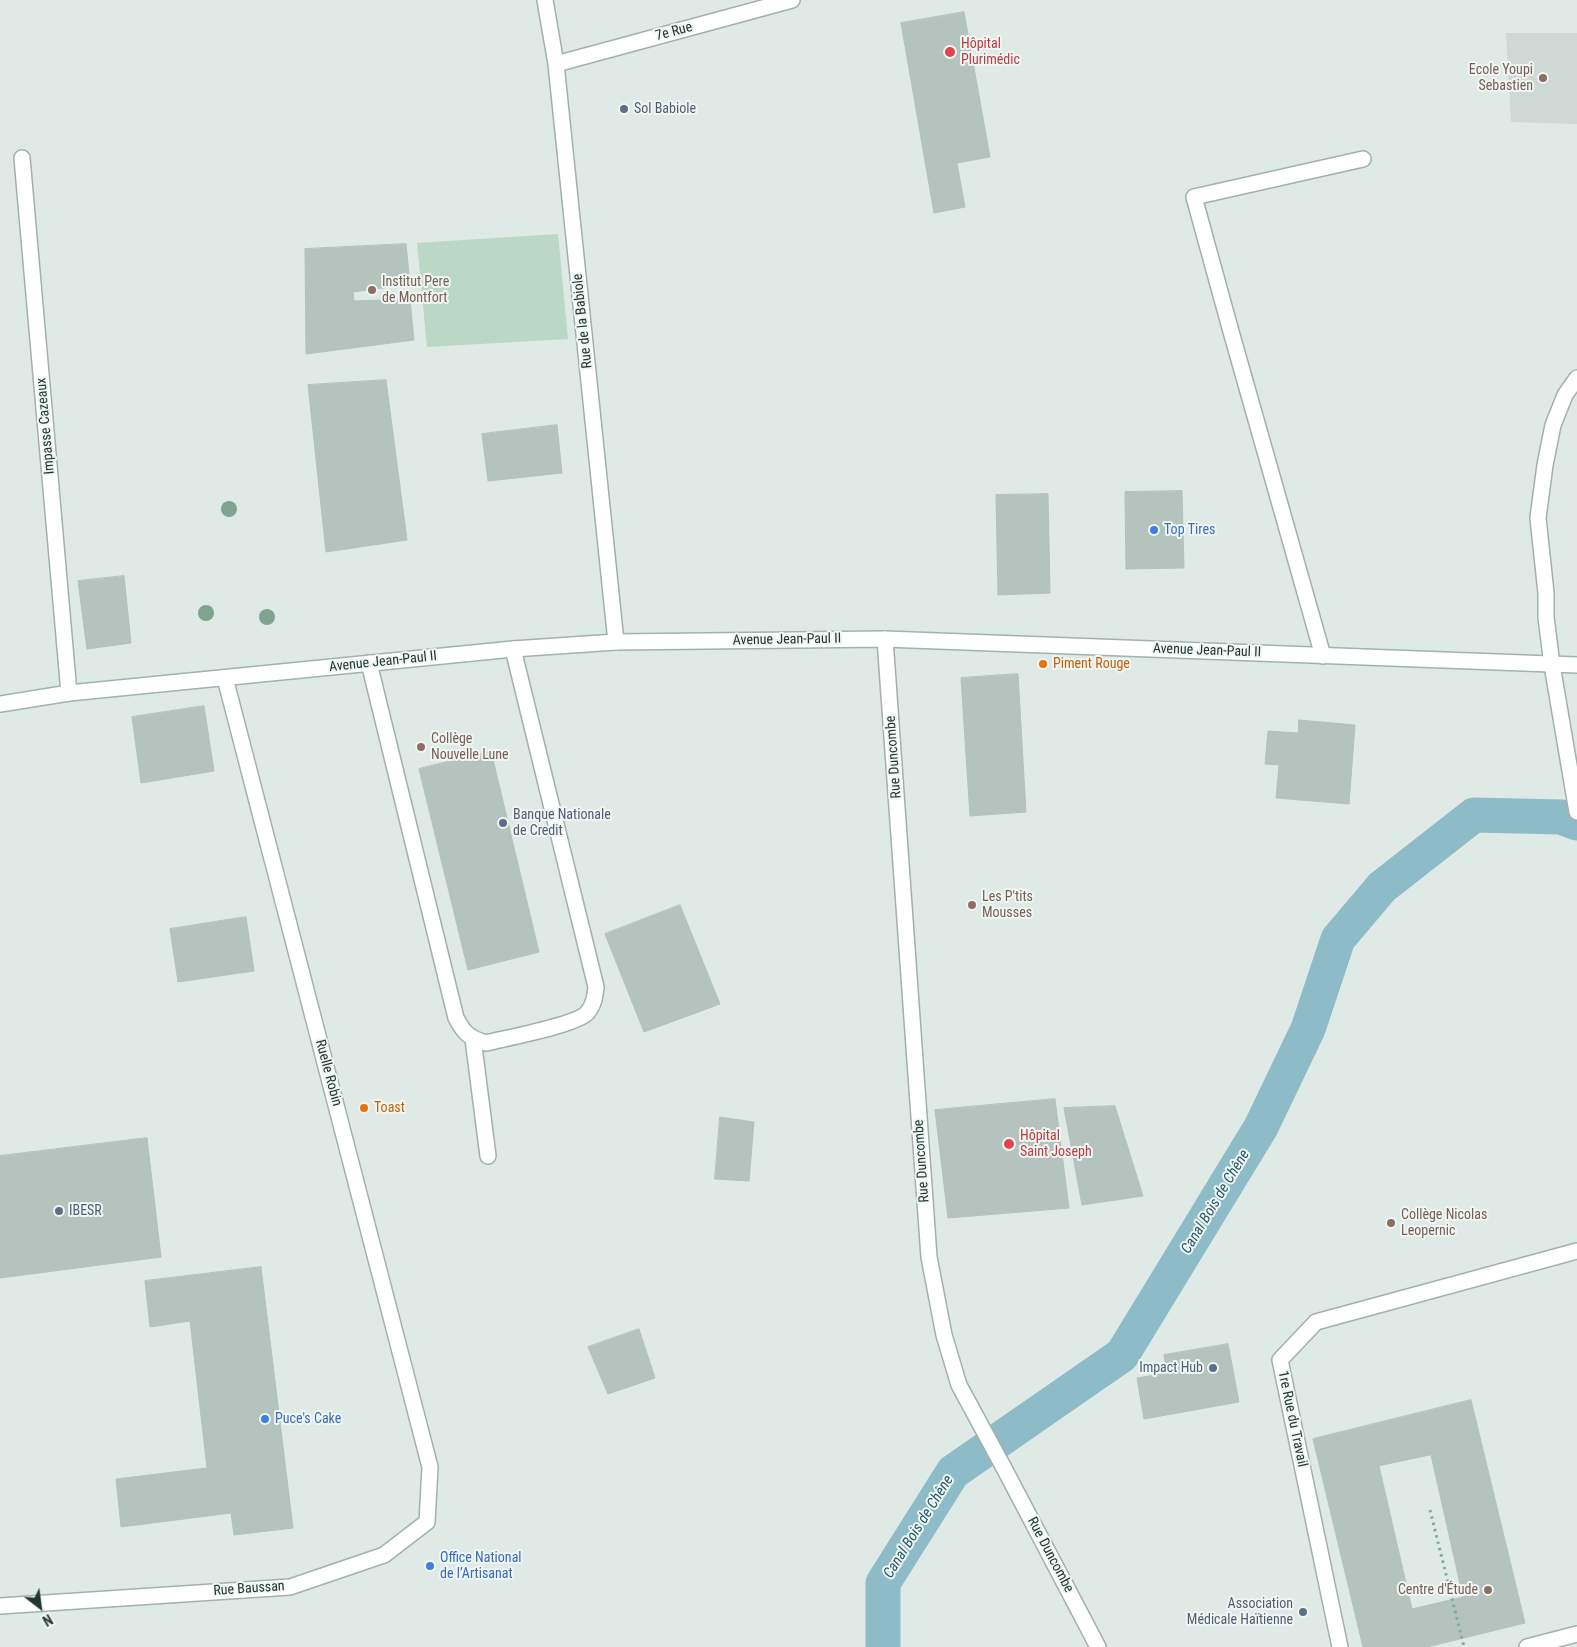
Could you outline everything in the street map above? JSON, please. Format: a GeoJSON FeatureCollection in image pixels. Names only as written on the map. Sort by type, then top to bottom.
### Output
{"type":"FeatureCollection","features":[{"type":"Feature","properties":{"kind":"street","name":"Rue de la Babiole"},"geometry":{"type":"LineString","coordinates":[[545,0],[556,64],[616,642]]}},
{"type":"Feature","properties":{"kind":"street","name":"7e Rue"},"geometry":{"type":"LineString","coordinates":[[556,64],[792,0]]}},
{"type":"Feature","properties":{"kind":"street","name":"Impasse Cazeaux"},"geometry":{"type":"LineString","coordinates":[[22,158],[69,693]]}},
{"type":"Feature","properties":{"kind":"street"},"geometry":{"type":"LineString","coordinates":[[1323,656],[1194,197],[1363,159]]}},
{"type":"Feature","properties":{"kind":"street"},"geometry":{"type":"LineString","coordinates":[[1577,378],[1565,395],[1553,425],[1545,465],[1538,518],[1552,665],[1577,812]]}},
{"type":"Feature","properties":{"kind":"street","name":"Avenue Jean-Paul II"},"geometry":{"type":"LineString","coordinates":[[0,704],[69,693],[513,649],[616,642],[885,639],[1577,665]]}},
{"type":"Feature","properties":{"kind":"street","name":"Rue Duncombe"},"geometry":{"type":"LineString","coordinates":[[885,639],[929,1257],[944,1335],[959,1386],[1006,1470],[1098,1647]]}},
{"type":"Feature","properties":{"kind":"street"},"geometry":{"type":"LineString","coordinates":[[369,663],[456,1018],[462,1030],[473,1039],[486,1043],[572,1022],[587,1014],[594,1002],[596,987],[513,649]]}},
{"type":"Feature","properties":{"kind":"street","name":"Ruelle Robin"},"geometry":{"type":"LineString","coordinates":[[226,678],[430,1467]]}},
{"type":"Feature","properties":{"kind":"street"},"geometry":{"type":"LineString","coordinates":[[473,1039],[488,1156]]}},
{"type":"Feature","properties":{"kind":"street","name":"1re Rue du Travail"},"geometry":{"type":"LineString","coordinates":[[1340,1647],[1280,1360],[1316,1322],[1577,1252]]}},
{"type":"Feature","properties":{"kind":"street","name":"Rue Baussan"},"geometry":{"type":"LineString","coordinates":[[0,1606],[290,1587],[384,1555],[427,1522],[430,1467]]}},
{"type":"Feature","properties":{"kind":"street"},"geometry":{"type":"LineString","coordinates":[[1527,1647],[1577,1634]]}},
{"type":"Feature","properties":{"kind":"path"},"geometry":{"type":"LineString","coordinates":[[1430,1510],[1464,1647]]}},
{"type":"Feature","properties":{"kind":"shaded area","name":"Ecole Youpi Sebastien"},"geometry":{"type":"Polygon","coordinates":[[[1506,33],[1577,33],[1577,124],[1511,122],[1506,33]]]}},
{"type":"Feature","properties":{"kind":"green space"},"geometry":{"type":"Polygon","coordinates":[[[558,234],[568,339],[427,347],[417,243],[558,234]]]}},
{"type":"Feature","properties":{"kind":"building"},"geometry":{"type":"Polygon","coordinates":[[[964,12],[990,157],[957,163],[965,207],[934,213],[901,23],[964,12]]]}},
{"type":"Feature","properties":{"kind":"building"},"geometry":{"type":"Polygon","coordinates":[[[406,244],[410,284],[353,292],[354,301],[410,299],[414,340],[306,354],[305,249],[406,244]]]}},
{"type":"Feature","properties":{"kind":"building"},"geometry":{"type":"Polygon","coordinates":[[[386,380],[407,540],[326,552],[308,385],[386,380]]]}},
{"type":"Feature","properties":{"kind":"building"},"geometry":{"type":"Polygon","coordinates":[[[557,425],[562,473],[488,481],[482,434],[557,425]]]}},
{"type":"Feature","properties":{"kind":"building","name":"Top Tires"},"geometry":{"type":"Polygon","coordinates":[[[1182,491],[1184,568],[1126,569],[1125,492],[1182,491]]]}},
{"type":"Feature","properties":{"kind":"building"},"geometry":{"type":"Polygon","coordinates":[[[1048,494],[1050,593],[998,595],[996,495],[1048,494]]]}},
{"type":"Feature","properties":{"kind":"building"},"geometry":{"type":"Polygon","coordinates":[[[124,576],[131,643],[87,649],[78,581],[124,576]]]}},
{"type":"Feature","properties":{"kind":"building"},"geometry":{"type":"Polygon","coordinates":[[[1018,674],[1026,812],[970,816],[961,678],[1018,674]]]}},
{"type":"Feature","properties":{"kind":"building"},"geometry":{"type":"Polygon","coordinates":[[[204,706],[214,771],[141,783],[132,717],[204,706]]]}},
{"type":"Feature","properties":{"kind":"building"},"geometry":{"type":"Polygon","coordinates":[[[1299,720],[1355,725],[1349,804],[1276,798],[1279,765],[1265,764],[1268,731],[1298,733],[1299,720]]]}},
{"type":"Feature","properties":{"kind":"building"},"geometry":{"type":"Polygon","coordinates":[[[491,751],[539,952],[468,970],[419,769],[491,751]]]}},
{"type":"Feature","properties":{"kind":"building"},"geometry":{"type":"Polygon","coordinates":[[[680,905],[720,1004],[644,1032],[605,934],[680,905]]]}},
{"type":"Feature","properties":{"kind":"building"},"geometry":{"type":"Polygon","coordinates":[[[246,917],[254,971],[178,982],[170,929],[246,917]]]}},
{"type":"Feature","properties":{"kind":"building"},"geometry":{"type":"Polygon","coordinates":[[[1055,1099],[1069,1208],[948,1218],[935,1110],[1055,1099]]]}},
{"type":"Feature","properties":{"kind":"building"},"geometry":{"type":"Polygon","coordinates":[[[1115,1106],[1143,1196],[1082,1205],[1064,1108],[1115,1106]]]}},
{"type":"Feature","properties":{"kind":"building"},"geometry":{"type":"Polygon","coordinates":[[[720,1117],[754,1122],[749,1181],[715,1179],[720,1117]]]}},
{"type":"Feature","properties":{"kind":"building"},"geometry":{"type":"Polygon","coordinates":[[[147,1138],[161,1257],[0,1278],[0,1156],[147,1138]]]}},
{"type":"Feature","properties":{"kind":"building"},"geometry":{"type":"Polygon","coordinates":[[[261,1267],[293,1528],[234,1535],[231,1513],[121,1527],[116,1479],[207,1468],[190,1321],[150,1327],[145,1281],[261,1267]]]}},
{"type":"Feature","properties":{"kind":"building"},"geometry":{"type":"Polygon","coordinates":[[[639,1329],[655,1378],[608,1394],[588,1347],[639,1329]]]}},
{"type":"Feature","properties":{"kind":"building"},"geometry":{"type":"Polygon","coordinates":[[[1228,1344],[1239,1402],[1144,1419],[1137,1378],[1167,1373],[1164,1355],[1228,1344]]]}},
{"type":"Feature","properties":{"kind":"building"},"geometry":{"type":"Polygon","coordinates":[[[1471,1400],[1525,1623],[1427,1647],[1363,1647],[1313,1439],[1471,1400]],[[1431,1455],[1379,1466],[1412,1609],[1463,1597],[1431,1455]]]}},
{"type":"Feature","properties":{"kind":"waterway","name":"Canal Bois de Chêne"},"geometry":{"type":"LineString","coordinates":[[883,1647],[883,1583],[953,1472],[1122,1355],[1261,1127],[1308,1029],[1338,939],[1382,887],[1474,815],[1561,817],[1577,823]]}},
{"type":"Feature","properties":{"kind":"place","name":"Hôpital Plurimédic"},"geometry":{"type":"Point","coordinates":[950,52]}},
{"type":"Feature","properties":{"kind":"place","name":"Ecole Youpi Sebastien"},"geometry":{"type":"Point","coordinates":[1543,78]}},
{"type":"Feature","properties":{"kind":"place","name":"Sol Babiole"},"geometry":{"type":"Point","coordinates":[624,109]}},
{"type":"Feature","properties":{"kind":"place","name":"Institut Pere de Montfort"},"geometry":{"type":"Point","coordinates":[372,290]}},
{"type":"Feature","properties":{"kind":"place","name":"Top Tires"},"geometry":{"type":"Point","coordinates":[1154,530]}},
{"type":"Feature","properties":{"kind":"place","name":"Piment Rouge"},"geometry":{"type":"Point","coordinates":[1043,664]}},
{"type":"Feature","properties":{"kind":"place","name":"Collège Nouvelle Lune"},"geometry":{"type":"Point","coordinates":[421,747]}},
{"type":"Feature","properties":{"kind":"place","name":"Banque Nationale de Credit"},"geometry":{"type":"Point","coordinates":[503,823]}},
{"type":"Feature","properties":{"kind":"place","name":"Les P'tits Mousses"},"geometry":{"type":"Point","coordinates":[972,905]}},
{"type":"Feature","properties":{"kind":"place","name":"Toast"},"geometry":{"type":"Point","coordinates":[364,1108]}},
{"type":"Feature","properties":{"kind":"place","name":"Hôpital Saint Joseph"},"geometry":{"type":"Point","coordinates":[1009,1144]}},
{"type":"Feature","properties":{"kind":"place","name":"IBESR"},"geometry":{"type":"Point","coordinates":[59,1211]}},
{"type":"Feature","properties":{"kind":"place","name":"Collège Nicolas Leopernic"},"geometry":{"type":"Point","coordinates":[1391,1223]}},
{"type":"Feature","properties":{"kind":"place","name":"Impact Hub"},"geometry":{"type":"Point","coordinates":[1213,1368]}},
{"type":"Feature","properties":{"kind":"place","name":"Puce's Cake"},"geometry":{"type":"Point","coordinates":[265,1419]}},
{"type":"Feature","properties":{"kind":"place","name":"Office National de l’Artisanat"},"geometry":{"type":"Point","coordinates":[430,1566]}},
{"type":"Feature","properties":{"kind":"place","name":"Centre d'Étude"},"geometry":{"type":"Point","coordinates":[1488,1590]}},
{"type":"Feature","properties":{"kind":"place","name":"Association Médicale Haïtienne"},"geometry":{"type":"Point","coordinates":[1303,1612]}}]}
